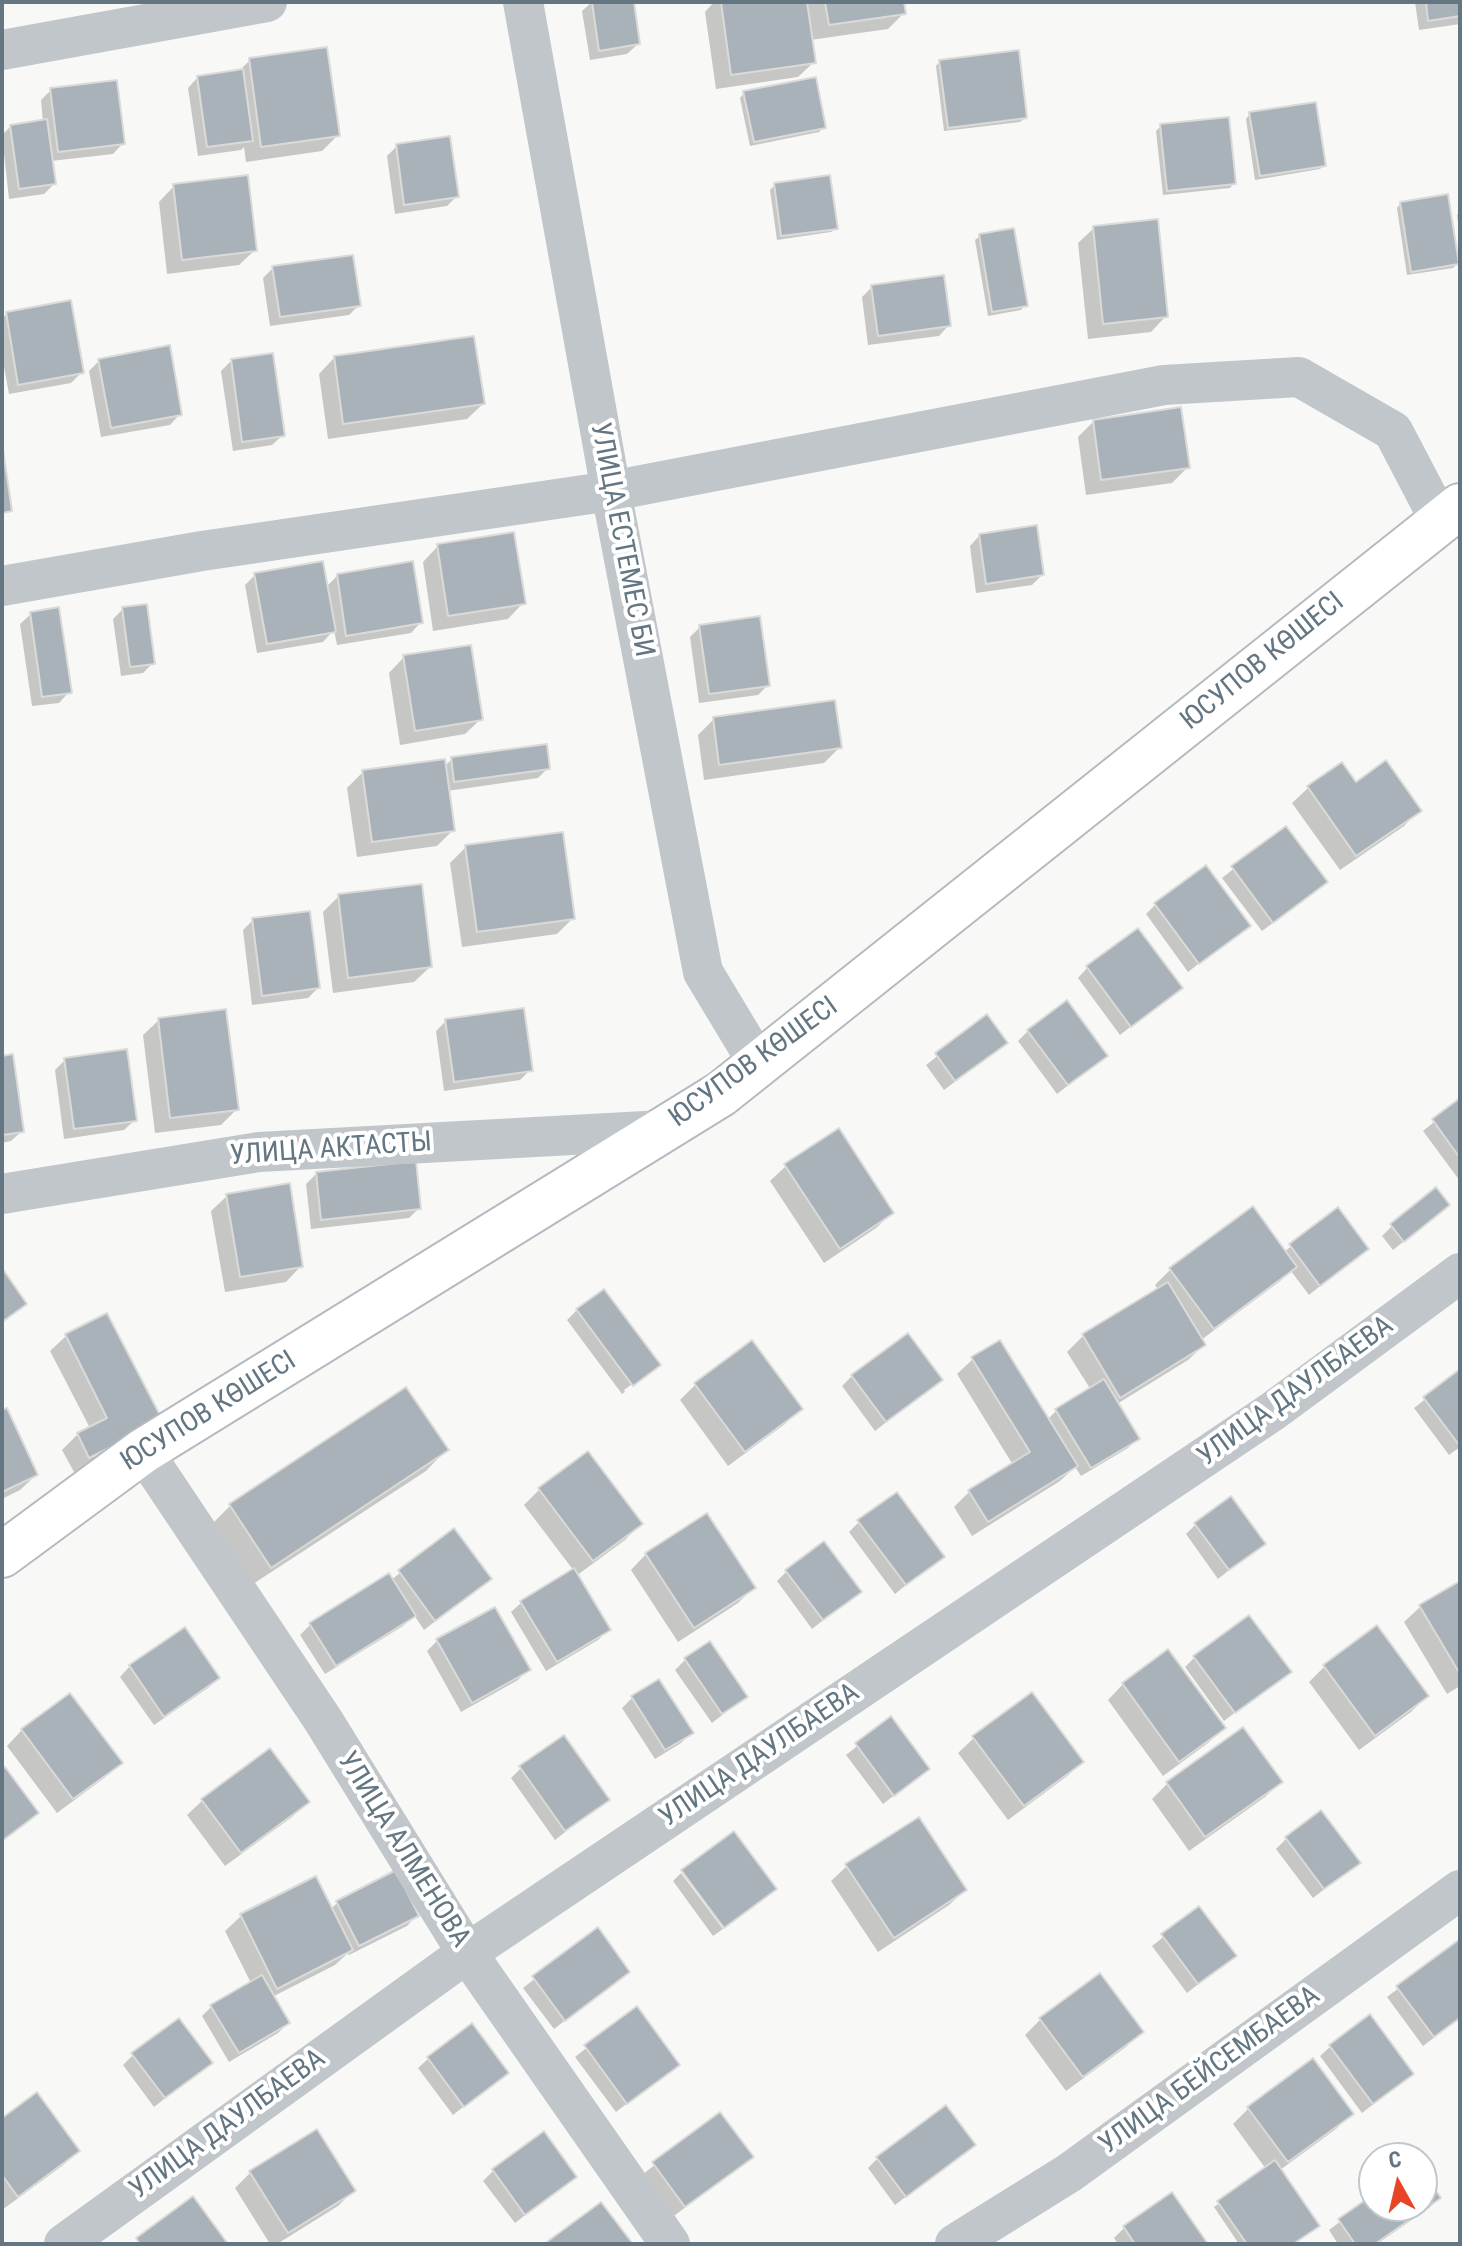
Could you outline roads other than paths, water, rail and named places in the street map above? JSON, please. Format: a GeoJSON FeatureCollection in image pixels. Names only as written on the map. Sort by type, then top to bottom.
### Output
{"type":"FeatureCollection","features":[{"type":"Feature","properties":{"kind":"street"},"geometry":{"type":"LineString","coordinates":[[2,50],[267,2]]}},
{"type":"Feature","properties":{"kind":"street","name":"УЛИЦА ЕСТЕМЕС БИ"},"geometry":{"type":"LineString","coordinates":[[523,2],[611,491],[703,972],[759,1065]]}},
{"type":"Feature","properties":{"kind":"street"},"geometry":{"type":"LineString","coordinates":[[2,586],[202,551],[611,491],[1164,385],[1299,377],[1393,431],[1453,525]]}},
{"type":"Feature","properties":{"kind":"street","name":"ЮСУПОВ КӨШЕСІ"},"geometry":{"type":"LineString","coordinates":[[2,1555],[143,1451],[721,1094],[1453,525]]}},
{"type":"Feature","properties":{"kind":"street","name":"УЛИЦА АКТАСТЫ"},"geometry":{"type":"LineString","coordinates":[[2,1194],[259,1152],[664,1130]]}},
{"type":"Feature","properties":{"kind":"street","name":"УЛИЦА ДАУЛБАЕВА"},"geometry":{"type":"LineString","coordinates":[[64,2244],[467,1953],[1273,1411],[1460,1273]]}},
{"type":"Feature","properties":{"kind":"street","name":"УЛИЦА АЛМЕНОВА"},"geometry":{"type":"LineString","coordinates":[[143,1451],[323,1720],[467,1953],[670,2244]]}},
{"type":"Feature","properties":{"kind":"street","name":"УЛИЦА БЕЙСЕМБАЕВА"},"geometry":{"type":"LineString","coordinates":[[955,2244],[1069,2173],[1460,1890]]}}]}
